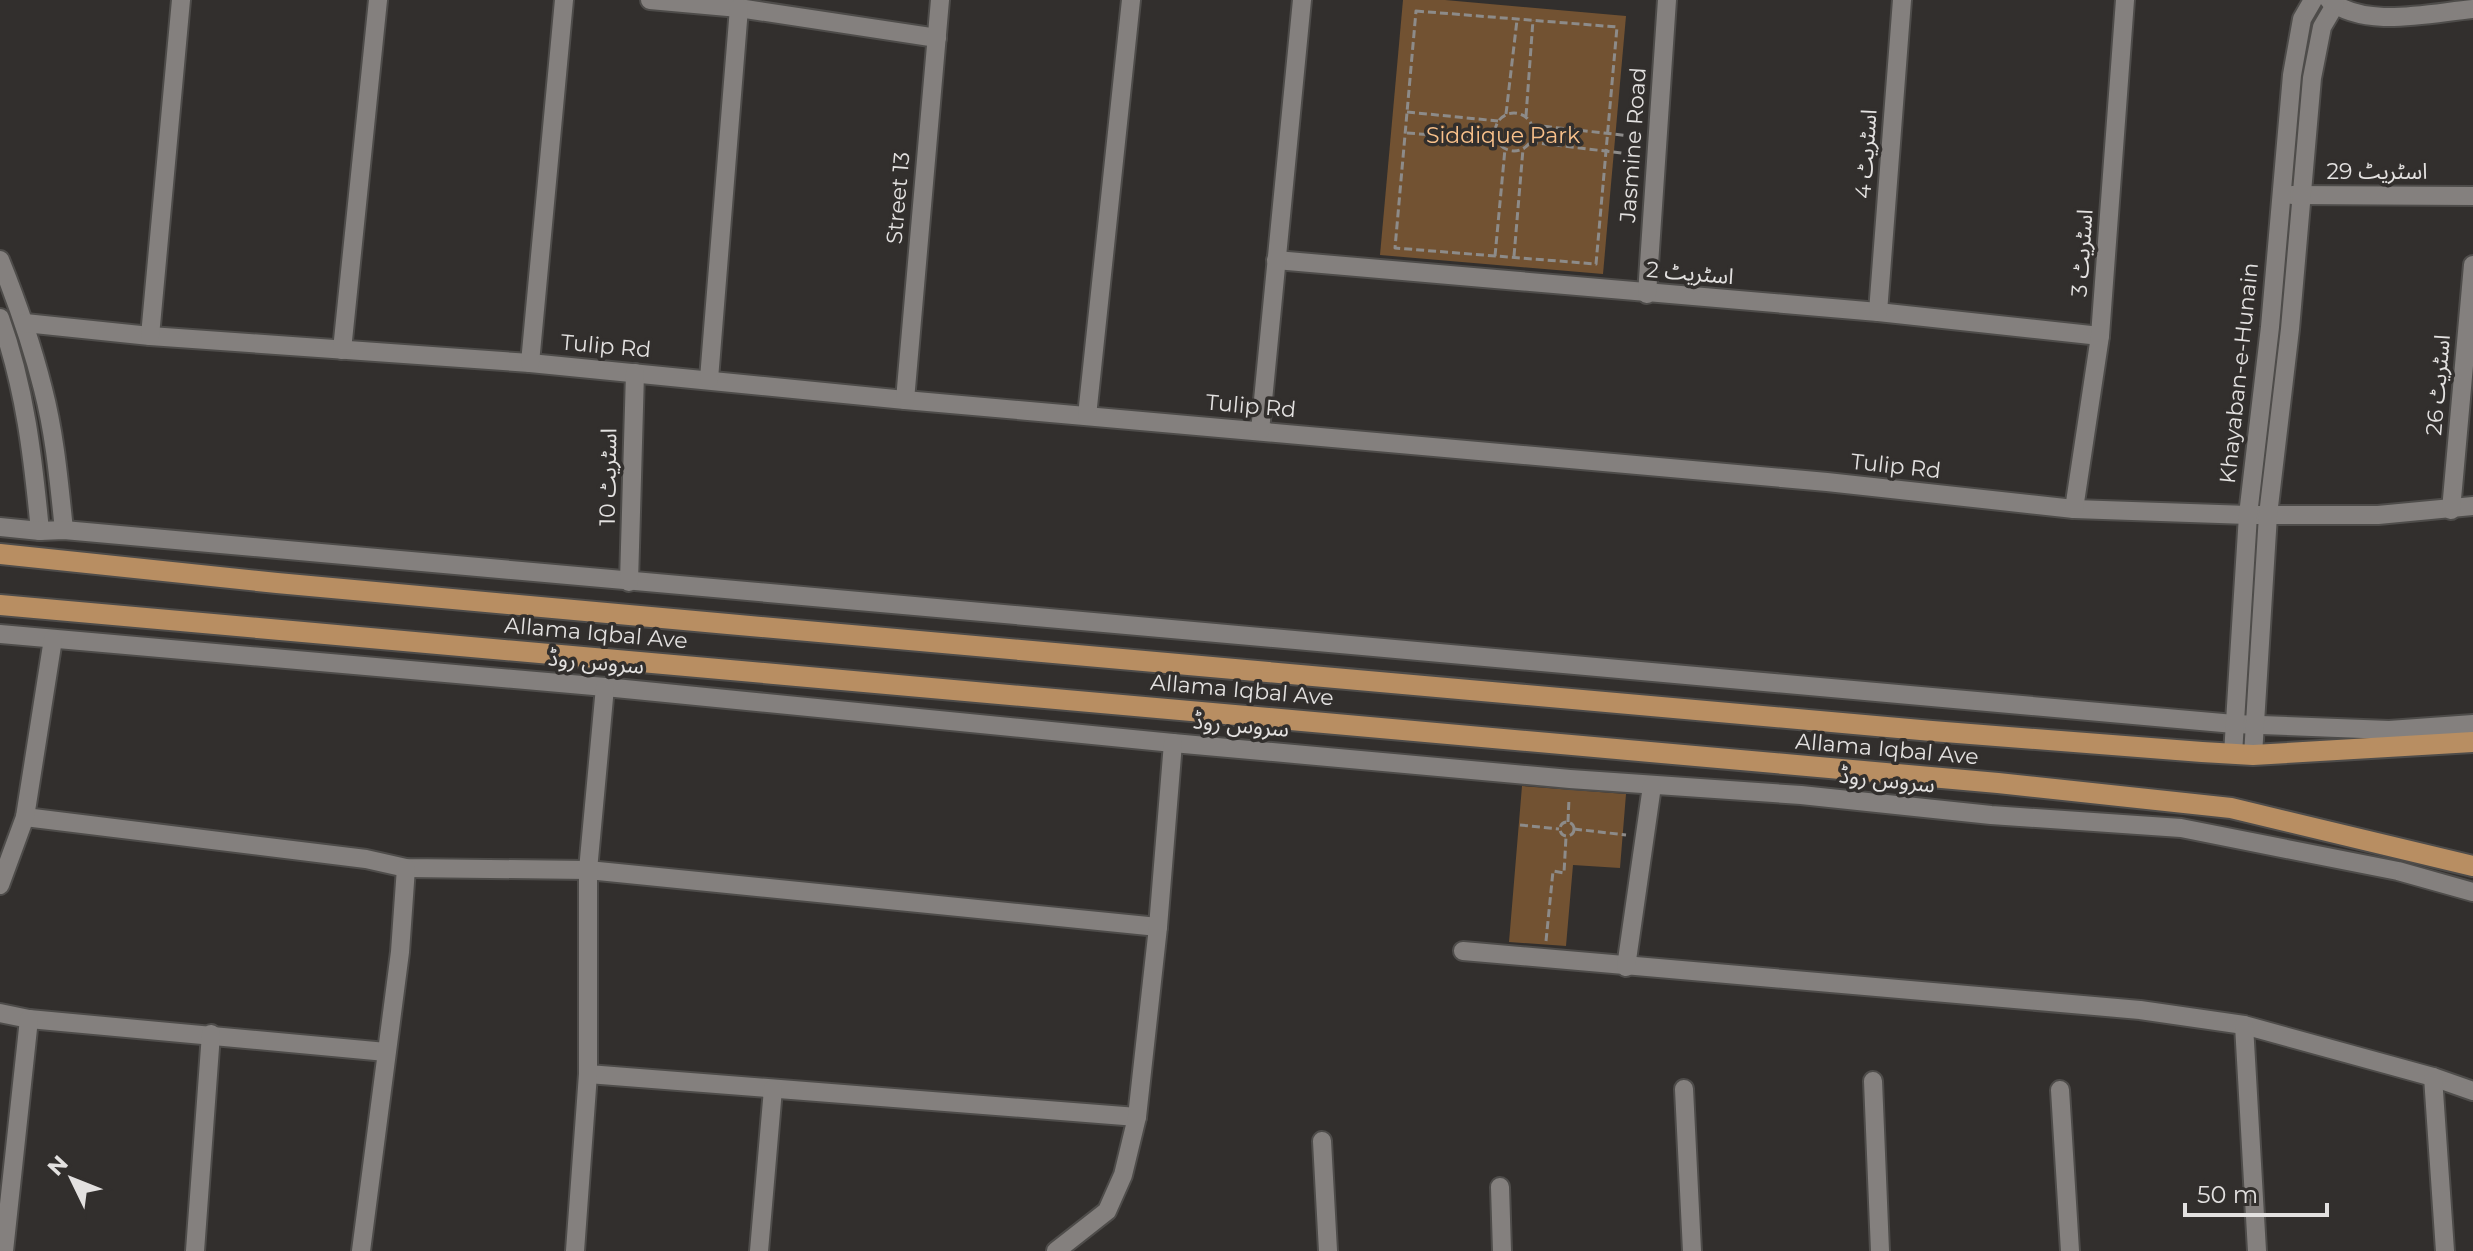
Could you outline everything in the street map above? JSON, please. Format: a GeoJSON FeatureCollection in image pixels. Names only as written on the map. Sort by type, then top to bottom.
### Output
{"type":"FeatureCollection","features":[{"type":"Feature","properties":{"kind":"main road","name":"Allama Iqbal Ave"},"geometry":{"type":"LineString","coordinates":[[0,554],[277,583],[1948,732],[2243,754],[2473,742]]}},
{"type":"Feature","properties":{"kind":"main road","name":"Allama Iqbal Ave"},"geometry":{"type":"LineString","coordinates":[[0,605],[1998,783],[2231,808],[2473,866]]}},
{"type":"Feature","properties":{"kind":"street"},"geometry":{"type":"LineString","coordinates":[[150,336],[181,0]]}},
{"type":"Feature","properties":{"kind":"street"},"geometry":{"type":"LineString","coordinates":[[342,350],[378,0]]}},
{"type":"Feature","properties":{"kind":"street"},"geometry":{"type":"LineString","coordinates":[[530,363],[564,0]]}},
{"type":"Feature","properties":{"kind":"street"},"geometry":{"type":"LineString","coordinates":[[650,0],[739,8],[937,38]]}},
{"type":"Feature","properties":{"kind":"street","name":"Street 13"},"geometry":{"type":"LineString","coordinates":[[905,400],[940,0]]}},
{"type":"Feature","properties":{"kind":"street"},"geometry":{"type":"LineString","coordinates":[[1087,416],[1131,0]]}},
{"type":"Feature","properties":{"kind":"street"},"geometry":{"type":"LineString","coordinates":[[1260,431],[1302,0]]}},
{"type":"Feature","properties":{"kind":"street","name":"Jasmine Road"},"geometry":{"type":"LineString","coordinates":[[1647,294],[1667,0]]}},
{"type":"Feature","properties":{"kind":"street","name":"اسٹریٹ 4"},"geometry":{"type":"LineString","coordinates":[[1878,312],[1902,0]]}},
{"type":"Feature","properties":{"kind":"street","name":"اسٹریٹ 3"},"geometry":{"type":"LineString","coordinates":[[2074,509],[2100,336],[2125,0]]}},
{"type":"Feature","properties":{"kind":"street","name":"Khayaban-e-Hunain"},"geometry":{"type":"LineString","coordinates":[[2243,754],[2234,724],[2248,515],[2270,327],[2292,75],[2302,19],[2313,0]]}},
{"type":"Feature","properties":{"kind":"street"},"geometry":{"type":"LineString","coordinates":[[2332,2],[2346,11],[2376,17],[2473,9]]}},
{"type":"Feature","properties":{"kind":"street","name":"Khayaban-e-Hunain"},"geometry":{"type":"LineString","coordinates":[[2243,754],[2254,725],[2268,515],[2290,329],[2312,78],[2322,27],[2332,2]]}},
{"type":"Feature","properties":{"kind":"street"},"geometry":{"type":"LineString","coordinates":[[709,379],[739,8]]}},
{"type":"Feature","properties":{"kind":"street","name":"اسٹریٹ 29"},"geometry":{"type":"LineString","coordinates":[[2280,195],[2473,196]]}},
{"type":"Feature","properties":{"kind":"street"},"geometry":{"type":"LineString","coordinates":[[0,260],[25,323],[44,391],[57,460],[64,530]]}},
{"type":"Feature","properties":{"kind":"street","name":"اسٹریٹ 2"},"geometry":{"type":"LineString","coordinates":[[1276,260],[1878,312],[2100,336]]}},
{"type":"Feature","properties":{"kind":"street","name":"اسٹریٹ 26"},"geometry":{"type":"LineString","coordinates":[[2451,510],[2473,265]]}},
{"type":"Feature","properties":{"kind":"street"},"geometry":{"type":"LineString","coordinates":[[0,318],[11,348],[31,439],[40,531]]}},
{"type":"Feature","properties":{"kind":"street","name":"Tulip Rd"},"geometry":{"type":"LineString","coordinates":[[25,323],[150,336],[709,379],[905,400],[1827,482],[2074,509],[2248,515],[2378,515],[2473,506]]}},
{"type":"Feature","properties":{"kind":"street","name":"اسٹریٹ 10"},"geometry":{"type":"LineString","coordinates":[[629,582],[635,373]]}},
{"type":"Feature","properties":{"kind":"street"},"geometry":{"type":"LineString","coordinates":[[0,527],[64,530],[2234,724],[2389,730],[2473,724]]}},
{"type":"Feature","properties":{"kind":"street","name":"سروس روڈ"},"geometry":{"type":"LineString","coordinates":[[0,634],[605,687],[1570,779],[1801,795],[1991,815],[2181,828],[2398,871],[2473,892]]}},
{"type":"Feature","properties":{"kind":"street"},"geometry":{"type":"LineString","coordinates":[[0,885],[25,817],[53,639]]}},
{"type":"Feature","properties":{"kind":"street"},"geometry":{"type":"LineString","coordinates":[[575,1251],[588,1074],[588,870],[605,687]]}},
{"type":"Feature","properties":{"kind":"street"},"geometry":{"type":"LineString","coordinates":[[1056,1251],[1107,1211],[1123,1175],[1137,1117],[1158,927],[1173,743]]}},
{"type":"Feature","properties":{"kind":"street"},"geometry":{"type":"LineString","coordinates":[[1626,967],[1652,786]]}},
{"type":"Feature","properties":{"kind":"street"},"geometry":{"type":"LineString","coordinates":[[25,817],[366,859],[406,868],[588,870],[1158,927]]}},
{"type":"Feature","properties":{"kind":"street"},"geometry":{"type":"LineString","coordinates":[[361,1251],[400,952],[406,868]]}},
{"type":"Feature","properties":{"kind":"street"},"geometry":{"type":"LineString","coordinates":[[1463,951],[2140,1010],[2244,1025],[2473,1091]]}},
{"type":"Feature","properties":{"kind":"street"},"geometry":{"type":"LineString","coordinates":[[0,1013],[29,1019],[386,1052]]}},
{"type":"Feature","properties":{"kind":"street"},"geometry":{"type":"LineString","coordinates":[[4,1251],[29,1019]]}},
{"type":"Feature","properties":{"kind":"street"},"geometry":{"type":"LineString","coordinates":[[2244,1025],[2257,1251]]}},
{"type":"Feature","properties":{"kind":"street"},"geometry":{"type":"LineString","coordinates":[[195,1251],[211,1034]]}},
{"type":"Feature","properties":{"kind":"street"},"geometry":{"type":"LineString","coordinates":[[588,1074],[1137,1117]]}},
{"type":"Feature","properties":{"kind":"street"},"geometry":{"type":"LineString","coordinates":[[2433,1077],[2445,1251]]}},
{"type":"Feature","properties":{"kind":"street"},"geometry":{"type":"LineString","coordinates":[[1873,1081],[1880,1251]]}},
{"type":"Feature","properties":{"kind":"street"},"geometry":{"type":"LineString","coordinates":[[759,1251],[773,1089]]}},
{"type":"Feature","properties":{"kind":"street"},"geometry":{"type":"LineString","coordinates":[[1684,1089],[1692,1251]]}},
{"type":"Feature","properties":{"kind":"street"},"geometry":{"type":"LineString","coordinates":[[2060,1090],[2070,1251]]}},
{"type":"Feature","properties":{"kind":"street"},"geometry":{"type":"LineString","coordinates":[[1322,1141],[1328,1251]]}},
{"type":"Feature","properties":{"kind":"street"},"geometry":{"type":"LineString","coordinates":[[1500,1187],[1502,1251]]}},
{"type":"Feature","properties":{"kind":"path"},"geometry":{"type":"LineString","coordinates":[[1416,11],[1517,20],[1617,27],[1596,264],[1395,248],[1416,11]]}},
{"type":"Feature","properties":{"kind":"path"},"geometry":{"type":"LineString","coordinates":[[1506,114],[1517,20]]}},
{"type":"Feature","properties":{"kind":"path"},"geometry":{"type":"LineString","coordinates":[[1526,117],[1533,20]]}},
{"type":"Feature","properties":{"kind":"path"},"geometry":{"type":"LineString","coordinates":[[1407,112],[1498,121]]}},
{"type":"Feature","properties":{"kind":"path"},"geometry":{"type":"LineString","coordinates":[[1517,113],[1526,117],[1532,125],[1530,142],[1523,149],[1514,257],[1503,279],[1495,256],[1505,149],[1497,140],[1496,127],[1506,114],[1517,113]]}},
{"type":"Feature","properties":{"kind":"path"},"geometry":{"type":"LineString","coordinates":[[1532,125],[1609,133],[1657,149]]}},
{"type":"Feature","properties":{"kind":"path"},"geometry":{"type":"LineString","coordinates":[[1407,133],[1497,140]]}},
{"type":"Feature","properties":{"kind":"path"},"geometry":{"type":"LineString","coordinates":[[1530,142],[1606,151],[1657,149]]}},
{"type":"Feature","properties":{"kind":"path"},"geometry":{"type":"LineString","coordinates":[[1505,149],[1523,149]]}},
{"type":"Feature","properties":{"kind":"path"},"geometry":{"type":"LineString","coordinates":[[1570,779],[1568,822],[1574,829],[1645,837]]}},
{"type":"Feature","properties":{"kind":"path"},"geometry":{"type":"LineString","coordinates":[[1559,829],[1561,824],[1568,822]]}},
{"type":"Feature","properties":{"kind":"path"},"geometry":{"type":"LineString","coordinates":[[1520,825],[1559,829]]}},
{"type":"Feature","properties":{"kind":"path"},"geometry":{"type":"LineString","coordinates":[[1559,829],[1566,837]]}},
{"type":"Feature","properties":{"kind":"path"},"geometry":{"type":"LineString","coordinates":[[1566,837],[1574,829]]}},
{"type":"Feature","properties":{"kind":"path"},"geometry":{"type":"LineString","coordinates":[[1543,959],[1553,871],[1564,873],[1566,837]]}},
{"type":"Feature","properties":{"kind":"green space","name":"Siddique Park"},"geometry":{"type":"Polygon","coordinates":[[[1403,0],[1445,0],[1626,16],[1603,274],[1380,255],[1403,0]]]}},
{"type":"Feature","properties":{"kind":"green space"},"geometry":{"type":"Polygon","coordinates":[[[1522,786],[1626,794],[1620,868],[1573,865],[1566,946],[1509,942],[1522,786]]]}}]}
